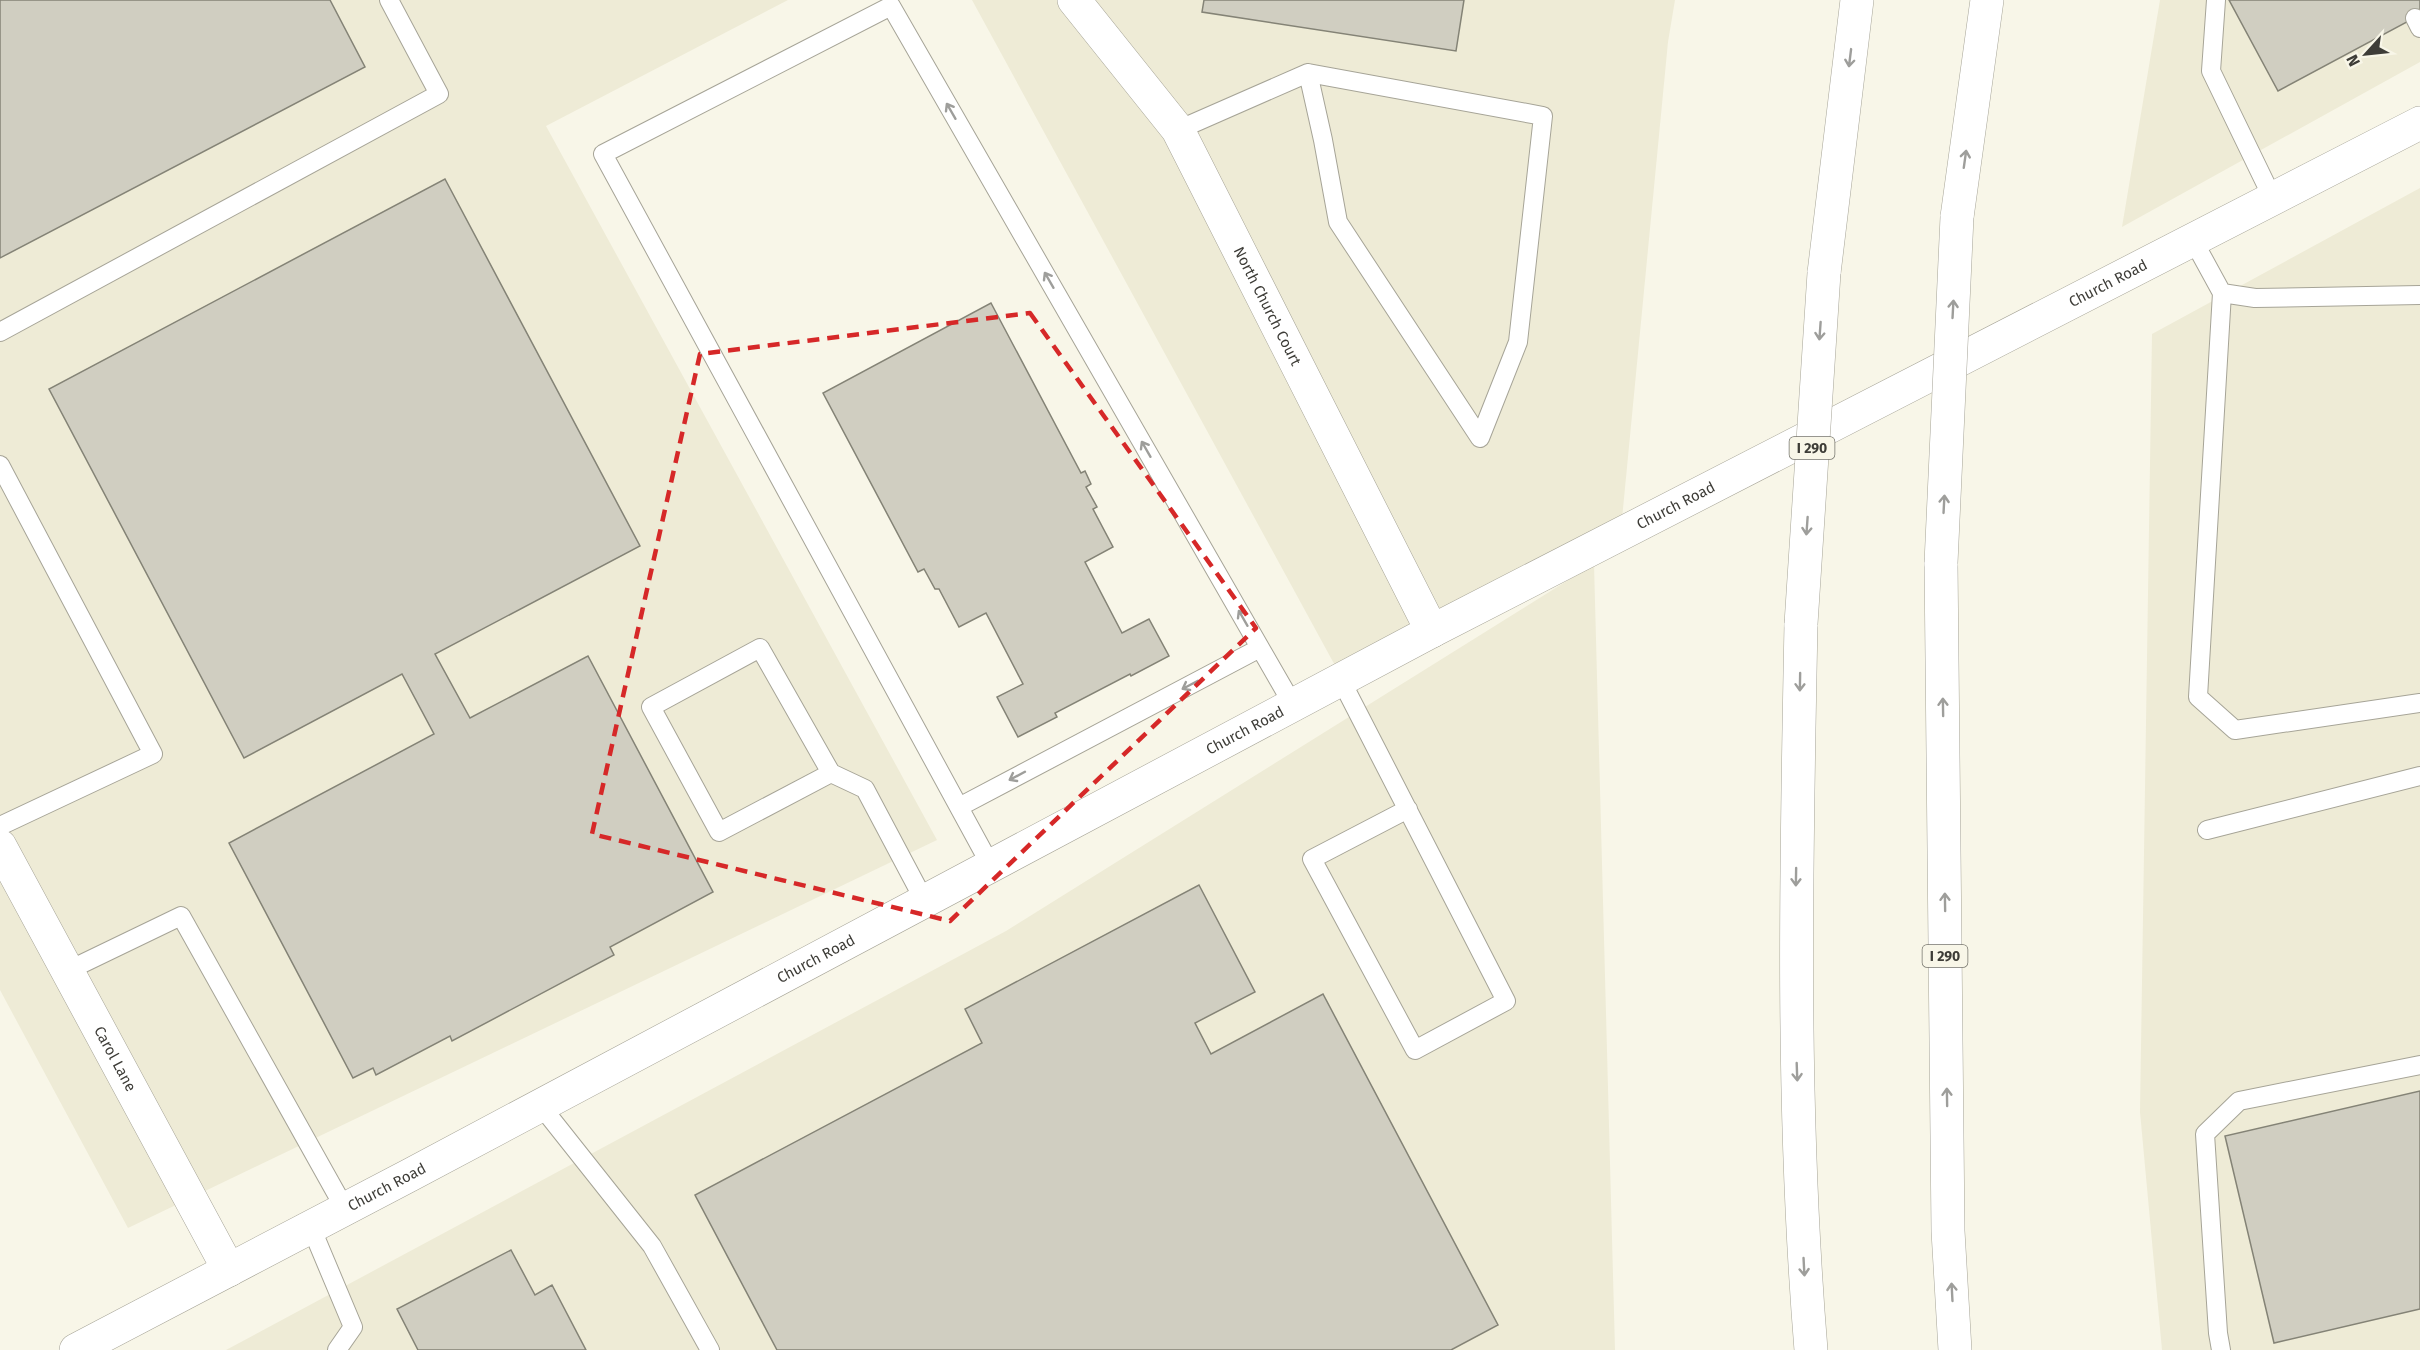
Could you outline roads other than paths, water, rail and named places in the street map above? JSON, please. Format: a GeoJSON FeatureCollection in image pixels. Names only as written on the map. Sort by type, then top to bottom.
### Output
{"type":"FeatureCollection","features":[{"type":"Feature","properties":{"kind":"main road","name":"North Church Court"},"geometry":{"type":"LineString","coordinates":[[1074,0],[1178,130],[1432,631]]}},
{"type":"Feature","properties":{"kind":"main road","name":"I 290"},"geometry":{"type":"LineString","coordinates":[[1811,1350],[1804,1272],[1796,1038],[1801,624],[1824,273],[1857,0]]}},
{"type":"Feature","properties":{"kind":"main road","name":"I 290"},"geometry":{"type":"LineString","coordinates":[[1955,1350],[1948,1231],[1941,562],[1957,217],[1987,0]]}},
{"type":"Feature","properties":{"kind":"main road","name":"Church Road"},"geometry":{"type":"LineString","coordinates":[[84,1348],[1432,631],[2420,123]]}},
{"type":"Feature","properties":{"kind":"main road","name":"Carol Lane"},"geometry":{"type":"LineString","coordinates":[[0,846],[229,1270]]}},
{"type":"Feature","properties":{"kind":"lane"},"geometry":{"type":"LineString","coordinates":[[0,332],[439,94],[389,0]]}},
{"type":"Feature","properties":{"kind":"lane"},"geometry":{"type":"LineString","coordinates":[[2217,0],[2211,71],[2273,199]]}},
{"type":"Feature","properties":{"kind":"lane"},"geometry":{"type":"LineString","coordinates":[[991,866],[603,154],[891,6],[1293,705]]}},
{"type":"Feature","properties":{"kind":"lane"},"geometry":{"type":"LineString","coordinates":[[1178,130],[1308,73],[1543,116],[1518,342],[1480,438],[1338,222],[1308,73]]}},
{"type":"Feature","properties":{"kind":"lane"},"geometry":{"type":"LineString","coordinates":[[2193,240],[2222,293],[2198,697],[2235,730],[2420,703]]}},
{"type":"Feature","properties":{"kind":"lane"},"geometry":{"type":"LineString","coordinates":[[2222,293],[2255,298],[2420,295]]}},
{"type":"Feature","properties":{"kind":"lane"},"geometry":{"type":"LineString","coordinates":[[0,465],[153,754],[0,826]]}},
{"type":"Feature","properties":{"kind":"lane"},"geometry":{"type":"LineString","coordinates":[[831,773],[718,832],[651,707],[760,648],[831,773],[865,789],[925,902]]}},
{"type":"Feature","properties":{"kind":"lane"},"geometry":{"type":"LineString","coordinates":[[959,807],[1260,648]]}},
{"type":"Feature","properties":{"kind":"lane"},"geometry":{"type":"LineString","coordinates":[[1341,680],[1408,809],[1506,1001],[1415,1050],[1312,859],[1408,809]]}},
{"type":"Feature","properties":{"kind":"lane"},"geometry":{"type":"LineString","coordinates":[[2207,830],[2420,776]]}},
{"type":"Feature","properties":{"kind":"lane"},"geometry":{"type":"LineString","coordinates":[[67,971],[181,916],[345,1209]]}},
{"type":"Feature","properties":{"kind":"lane"},"geometry":{"type":"LineString","coordinates":[[2222,1350],[2218,1333],[2205,1134],[2239,1101],[2420,1065]]}},
{"type":"Feature","properties":{"kind":"lane"},"geometry":{"type":"LineString","coordinates":[[541,1106],[652,1245],[710,1350]]}},
{"type":"Feature","properties":{"kind":"lane"},"geometry":{"type":"LineString","coordinates":[[311,1227],[353,1327],[337,1350]]}}]}
